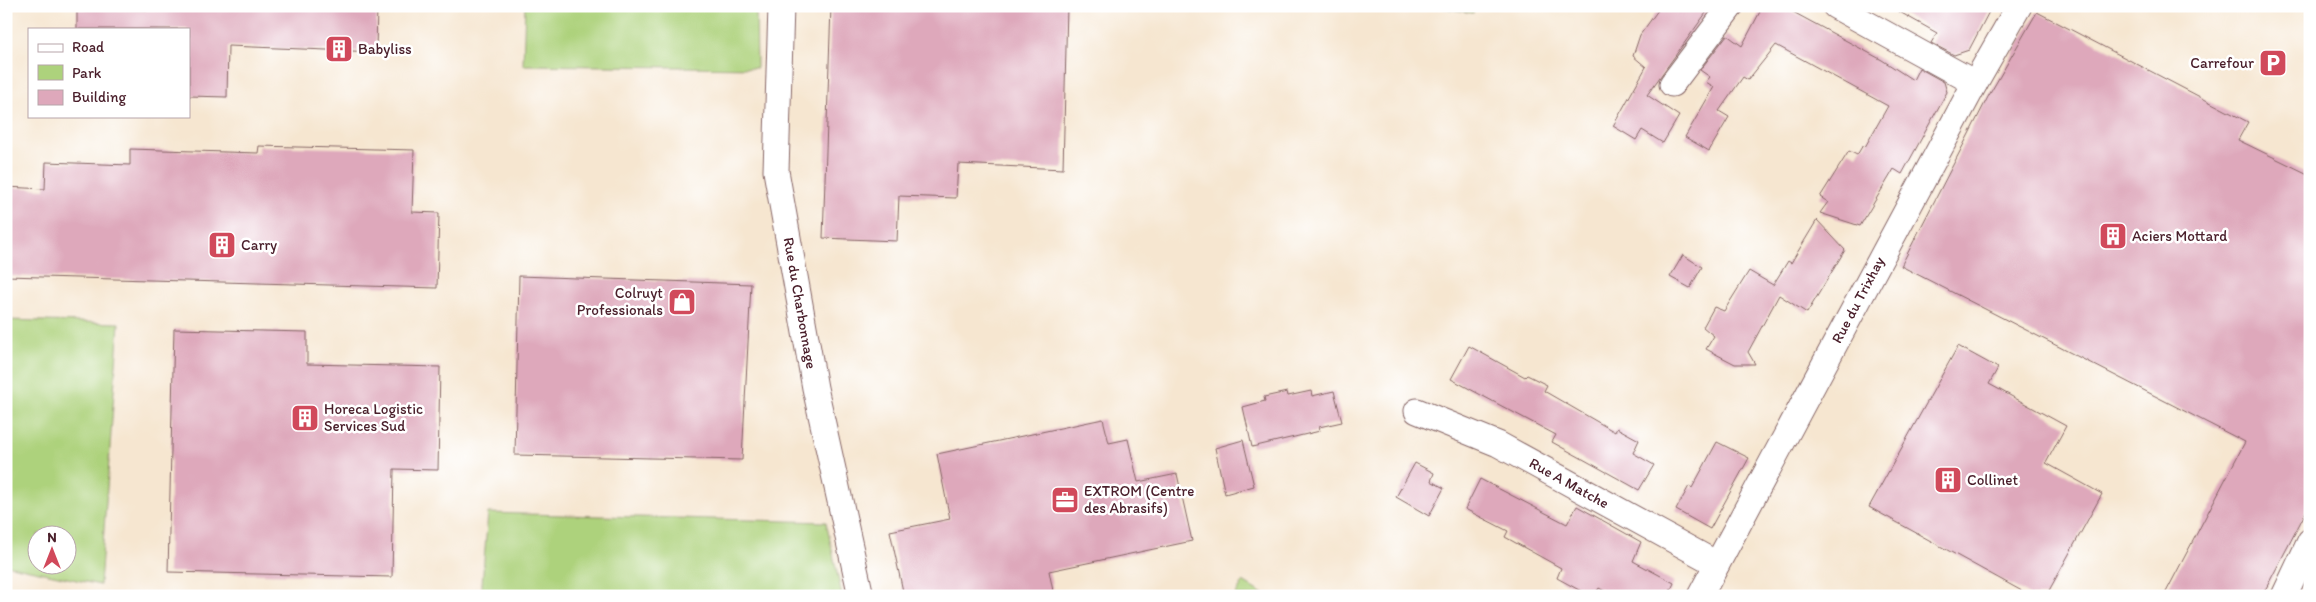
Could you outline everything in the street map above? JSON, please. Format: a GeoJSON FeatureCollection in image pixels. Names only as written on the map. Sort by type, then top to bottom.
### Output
{"type":"FeatureCollection","features":[{"type":"Feature","properties":{"kind":"street","name":"Rue du Charbonnage"},"geometry":{"type":"LineString","coordinates":[[781,6],[776,171],[815,388],[861,596]]}},
{"type":"Feature","properties":{"kind":"street"},"geometry":{"type":"LineString","coordinates":[[1672,84],[1731,6]]}},
{"type":"Feature","properties":{"kind":"street"},"geometry":{"type":"LineString","coordinates":[[1835,6],[1975,83]]}},
{"type":"Feature","properties":{"kind":"street","name":"Rue du Trixhay"},"geometry":{"type":"LineString","coordinates":[[1700,596],[2018,6]]}},
{"type":"Feature","properties":{"kind":"street","name":"Rue A Matche"},"geometry":{"type":"LineString","coordinates":[[1417,411],[1498,444],[1717,564]]}},
{"type":"Feature","properties":{"kind":"street"},"geometry":{"type":"LineString","coordinates":[[2284,596],[2310,540]]}},
{"type":"Feature","properties":{"kind":"green space"},"geometry":{"type":"Polygon","coordinates":[[[525,6],[756,6],[757,68],[523,65],[525,6]]]}},
{"type":"Feature","properties":{"kind":"green space"},"geometry":{"type":"Polygon","coordinates":[[[1434,6],[1474,6],[1473,13],[1434,6]]]}},
{"type":"Feature","properties":{"kind":"green space"},"geometry":{"type":"Polygon","coordinates":[[[6,320],[119,323],[100,585],[48,574],[78,574],[78,524],[28,524],[28,570],[6,565],[6,320]]]}},
{"type":"Feature","properties":{"kind":"green space"},"geometry":{"type":"Polygon","coordinates":[[[488,513],[826,522],[842,596],[481,596],[488,513]]]}},
{"type":"Feature","properties":{"kind":"green space"},"geometry":{"type":"Polygon","coordinates":[[[1243,582],[1266,596],[1235,596],[1243,582]]]}},
{"type":"Feature","properties":{"kind":"building","name":"Babyliss"},"geometry":{"type":"Polygon","coordinates":[[[165,6],[377,6],[376,52],[228,46],[227,97],[190,96],[190,28],[77,28],[77,9],[165,10],[165,6]]]}},
{"type":"Feature","properties":{"kind":"building"},"geometry":{"type":"Polygon","coordinates":[[[831,6],[1067,6],[1063,169],[958,164],[956,198],[899,196],[897,241],[823,238],[831,6]]]}},
{"type":"Feature","properties":{"kind":"building"},"geometry":{"type":"Polygon","coordinates":[[[1661,6],[1711,6],[1647,95],[1679,116],[1663,143],[1642,130],[1636,140],[1613,126],[1646,67],[1633,56],[1640,35],[1661,6]]]}},
{"type":"Feature","properties":{"kind":"building"},"geometry":{"type":"Polygon","coordinates":[[[1763,6],[1782,6],[1882,60],[1913,80],[1919,68],[1944,82],[1947,92],[1902,174],[1894,169],[1860,226],[1820,213],[1828,202],[1820,197],[1849,151],[1857,155],[1863,145],[1865,147],[1888,106],[1776,45],[1748,80],[1743,77],[1719,111],[1729,117],[1709,151],[1685,137],[1714,87],[1706,82],[1710,77],[1700,70],[1727,35],[1742,46],[1763,6]]]}},
{"type":"Feature","properties":{"kind":"building"},"geometry":{"type":"Polygon","coordinates":[[[1889,6],[1992,6],[1969,50],[1954,55],[1931,43],[1937,33],[1889,6]]]}},
{"type":"Feature","properties":{"kind":"building","name":"Aciers Mottard"},"geometry":{"type":"Polygon","coordinates":[[[2037,12],[2248,122],[2238,140],[2310,175],[2310,504],[2262,596],[2164,596],[2245,442],[1901,266],[1988,97],[2037,12]]]}},
{"type":"Feature","properties":{"kind":"building","name":"Carry"},"geometry":{"type":"Polygon","coordinates":[[[259,146],[414,150],[412,212],[439,213],[437,288],[6,276],[6,187],[45,189],[46,162],[130,165],[130,149],[258,153],[259,146]]]}},
{"type":"Feature","properties":{"kind":"building"},"geometry":{"type":"Polygon","coordinates":[[[1817,220],[1845,250],[1807,313],[1779,295],[1748,352],[1755,364],[1735,364],[1706,349],[1714,336],[1703,327],[1714,307],[1724,311],[1749,271],[1773,285],[1788,261],[1791,263],[1817,220]]]}},
{"type":"Feature","properties":{"kind":"building"},"geometry":{"type":"Polygon","coordinates":[[[1683,255],[1702,267],[1690,288],[1670,277],[1683,255]]]}},
{"type":"Feature","properties":{"kind":"building"},"geometry":{"type":"Polygon","coordinates":[[[519,276],[751,284],[742,460],[515,455],[519,276]]]}},
{"type":"Feature","properties":{"kind":"building","name":"Horeca Logistic Services Sud"},"geometry":{"type":"Polygon","coordinates":[[[174,329],[307,332],[307,364],[440,367],[438,470],[394,469],[392,577],[168,572],[174,329]]]}},
{"type":"Feature","properties":{"kind":"building"},"geometry":{"type":"Polygon","coordinates":[[[1469,346],[1525,377],[1527,375],[1547,385],[1544,391],[1615,432],[1617,428],[1639,440],[1633,453],[1654,465],[1639,490],[1552,442],[1556,435],[1451,379],[1469,346]]]}},
{"type":"Feature","properties":{"kind":"building"},"geometry":{"type":"Polygon","coordinates":[[[1958,346],[1998,368],[1989,384],[2066,426],[2046,463],[2102,494],[2046,596],[2031,596],[1869,507],[1958,346]]]}},
{"type":"Feature","properties":{"kind":"building"},"geometry":{"type":"Polygon","coordinates":[[[1311,391],[1312,396],[1334,391],[1342,422],[1319,427],[1320,431],[1252,447],[1243,407],[1265,401],[1264,397],[1287,392],[1288,396],[1311,391]]]}},
{"type":"Feature","properties":{"kind":"building","name":"EXTROM (Centre des Abrasifs)"},"geometry":{"type":"Polygon","coordinates":[[[1103,419],[1109,443],[1128,439],[1138,482],[1177,474],[1192,541],[1049,571],[1054,596],[904,596],[890,531],[950,519],[937,454],[1103,419]]]}},
{"type":"Feature","properties":{"kind":"building"},"geometry":{"type":"Polygon","coordinates":[[[1243,440],[1254,486],[1225,494],[1215,448],[1243,440]]]}},
{"type":"Feature","properties":{"kind":"building"},"geometry":{"type":"Polygon","coordinates":[[[1717,442],[1749,458],[1710,529],[1676,510],[1689,486],[1692,488],[1717,442]]]}},
{"type":"Feature","properties":{"kind":"building"},"geometry":{"type":"Polygon","coordinates":[[[1415,463],[1434,473],[1431,481],[1444,488],[1429,516],[1396,497],[1415,463]]]}},
{"type":"Feature","properties":{"kind":"building"},"geometry":{"type":"Polygon","coordinates":[[[1480,479],[1567,524],[1577,506],[1641,542],[1633,561],[1674,583],[1668,596],[1613,596],[1599,588],[1594,596],[1590,596],[1557,578],[1561,568],[1505,537],[1508,531],[1465,509],[1480,479]]]}},
{"type":"Feature","properties":{"kind":"place","name":"Babyliss"},"geometry":{"type":"Point","coordinates":[339,49]}},
{"type":"Feature","properties":{"kind":"place","name":"Carrefour"},"geometry":{"type":"Point","coordinates":[2273,63]}},
{"type":"Feature","properties":{"kind":"place","name":"Aciers Mottard"},"geometry":{"type":"Point","coordinates":[2113,236]}},
{"type":"Feature","properties":{"kind":"place","name":"Carry"},"geometry":{"type":"Point","coordinates":[222,245]}},
{"type":"Feature","properties":{"kind":"place","name":"Colruyt Professionals"},"geometry":{"type":"Point","coordinates":[682,302]}},
{"type":"Feature","properties":{"kind":"place","name":"Horeca Logistic Services Sud"},"geometry":{"type":"Point","coordinates":[305,418]}},
{"type":"Feature","properties":{"kind":"place","name":"Collinet"},"geometry":{"type":"Point","coordinates":[1948,480]}},
{"type":"Feature","properties":{"kind":"place","name":"EXTROM (Centre des Abrasifs)"},"geometry":{"type":"Point","coordinates":[1065,500]}}]}
